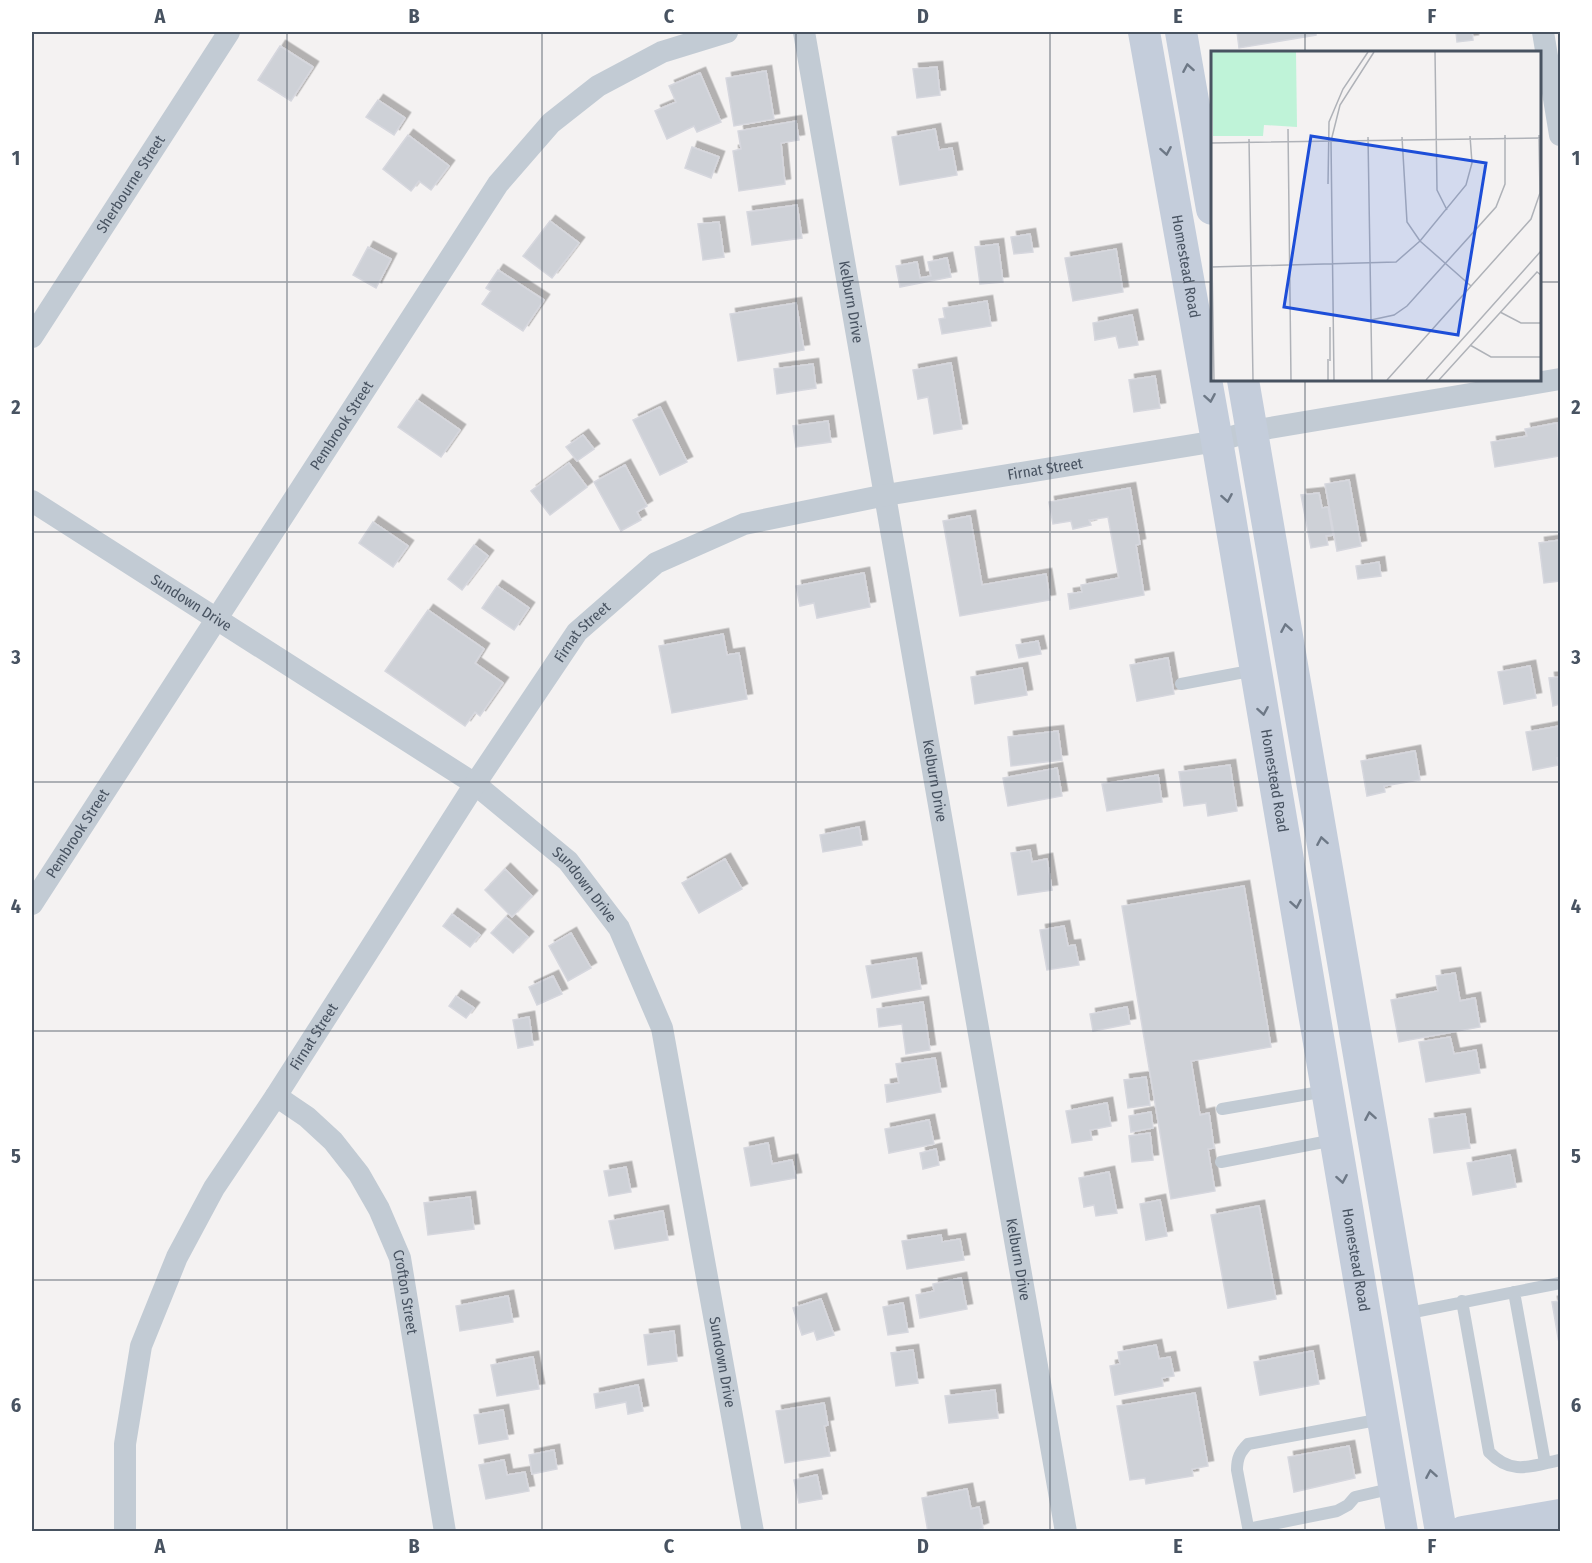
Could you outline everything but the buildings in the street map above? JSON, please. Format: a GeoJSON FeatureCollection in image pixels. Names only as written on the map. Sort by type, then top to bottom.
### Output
{"type":"FeatureCollection","features":[{"type":"Feature","properties":{"kind":"main road","name":"Homestead Road"},"geometry":{"type":"LineString","coordinates":[[1144,32],[1217,441],[1402,1532]]}},
{"type":"Feature","properties":{"kind":"main road"},"geometry":{"type":"LineString","coordinates":[[1181,32],[1211,203]]}},
{"type":"Feature","properties":{"kind":"main road"},"geometry":{"type":"LineString","coordinates":[[1158,111],[1194,104]]}},
{"type":"Feature","properties":{"kind":"main road"},"geometry":{"type":"LineString","coordinates":[[1243,381],[1441,1532]]}},
{"type":"Feature","properties":{"kind":"main road"},"geometry":{"type":"LineString","coordinates":[[1307,968],[1342,956]]}},
{"type":"Feature","properties":{"kind":"main road"},"geometry":{"type":"LineString","coordinates":[[1356,1258],[1394,1254]]}},
{"type":"Feature","properties":{"kind":"main road"},"geometry":{"type":"LineString","coordinates":[[1463,1532],[1560,1515]]}},
{"type":"Feature","properties":{"kind":"street","name":"Sherbourne Street"},"geometry":{"type":"LineString","coordinates":[[32,337],[229,32]]}},
{"type":"Feature","properties":{"kind":"street","name":"Pembrook Street"},"geometry":{"type":"LineString","coordinates":[[32,904],[498,184],[551,123],[598,86],[662,52],[728,32]]}},
{"type":"Feature","properties":{"kind":"street","name":"Kelburn Drive"},"geometry":{"type":"LineString","coordinates":[[804,32],[1066,1532]]}},
{"type":"Feature","properties":{"kind":"street"},"geometry":{"type":"LineString","coordinates":[[1543,32],[1560,135]]}},
{"type":"Feature","properties":{"kind":"street","name":"Firnat Street"},"geometry":{"type":"LineString","coordinates":[[125,1532],[125,1444],[141,1346],[177,1257],[214,1188],[276,1096],[475,784],[577,632],[656,563],[744,524],[886,495],[1217,441],[1252,430],[1560,379]]}},
{"type":"Feature","properties":{"kind":"street","name":"Sundown Drive"},"geometry":{"type":"LineString","coordinates":[[32,501],[475,784],[568,861],[619,928],[662,1028],[753,1532]]}},
{"type":"Feature","properties":{"kind":"street","name":"Crofton Street"},"geometry":{"type":"LineString","coordinates":[[276,1096],[307,1117],[333,1141],[359,1174],[379,1209],[400,1258],[445,1532]]}},
{"type":"Feature","properties":{"kind":"lane"},"geometry":{"type":"LineString","coordinates":[[1181,684],[1256,670]]}},
{"type":"Feature","properties":{"kind":"lane"},"geometry":{"type":"LineString","coordinates":[[1222,1109],[1328,1090]]}},
{"type":"Feature","properties":{"kind":"lane"},"geometry":{"type":"LineString","coordinates":[[1221,1162],[1336,1140]]}},
{"type":"Feature","properties":{"kind":"lane"},"geometry":{"type":"LineString","coordinates":[[1404,1314],[1560,1283]]}},
{"type":"Feature","properties":{"kind":"lane"},"geometry":{"type":"LineString","coordinates":[[1514,1292],[1545,1463]]}},
{"type":"Feature","properties":{"kind":"lane"},"geometry":{"type":"LineString","coordinates":[[1462,1301],[1489,1452],[1510,1468],[1560,1460]]}},
{"type":"Feature","properties":{"kind":"lane"},"geometry":{"type":"LineString","coordinates":[[1383,1418],[1248,1444],[1242,1449],[1237,1459],[1237,1470],[1249,1530],[1337,1511],[1348,1505],[1355,1497],[1395,1488]]}}]}
